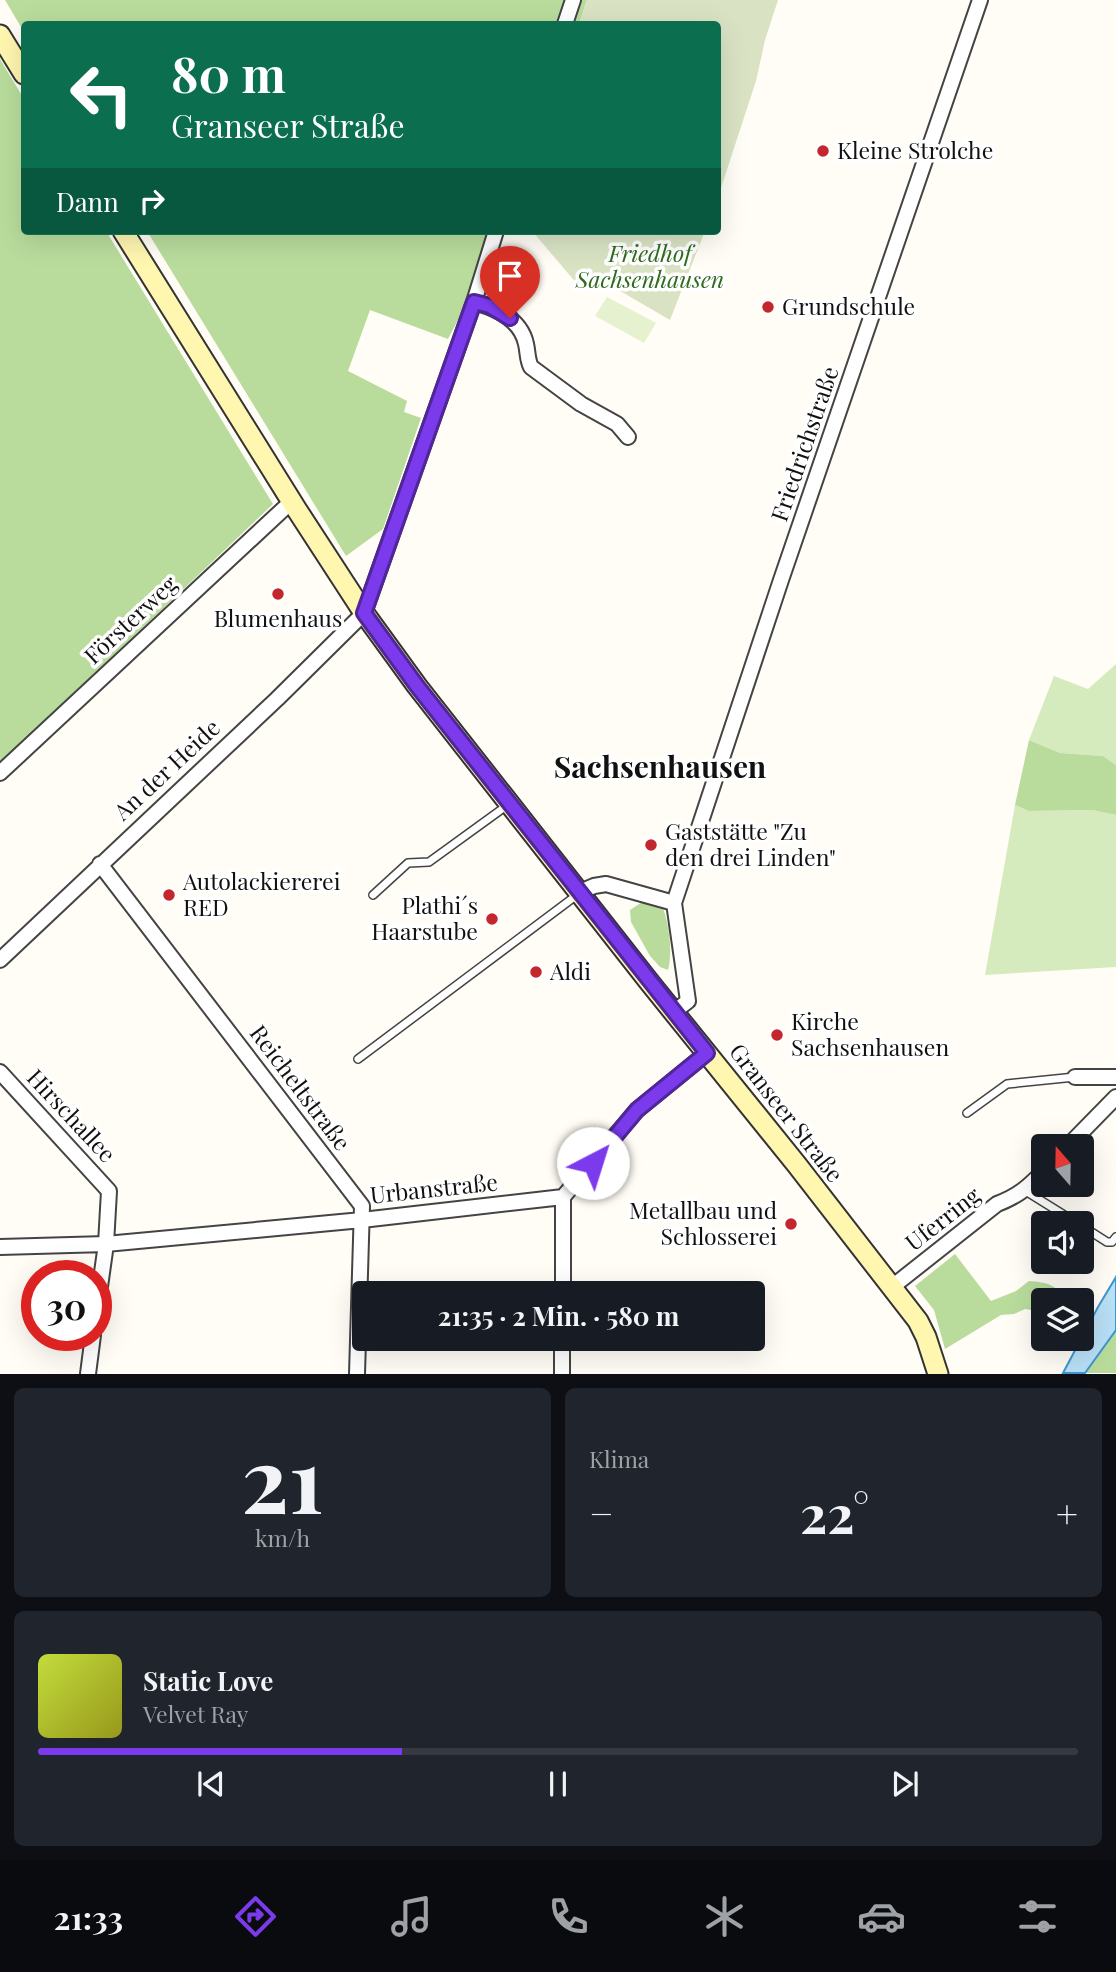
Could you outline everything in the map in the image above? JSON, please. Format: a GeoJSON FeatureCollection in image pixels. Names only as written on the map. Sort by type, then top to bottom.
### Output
{"type":"FeatureCollection","features":[{"type":"Feature","properties":{"kind":"main road"},"geometry":{"type":"LineString","coordinates":[[0,35],[21,69]]}},
{"type":"Feature","properties":{"kind":"main road","name":"Granseer Straße"},"geometry":{"type":"LineString","coordinates":[[125,235],[364,613],[417,686],[918,1321],[938,1374]]}},
{"type":"Feature","properties":{"kind":"street"},"geometry":{"type":"LineString","coordinates":[[566,21],[573,0]]}},
{"type":"Feature","properties":{"kind":"street","name":"Friedrichstraße"},"geometry":{"type":"LineString","coordinates":[[674,1012],[688,1001],[674,903],[781,580],[980,0]]}},
{"type":"Feature","properties":{"kind":"street"},"geometry":{"type":"LineString","coordinates":[[364,613],[474,302],[495,235]]}},
{"type":"Feature","properties":{"kind":"street"},"geometry":{"type":"LineString","coordinates":[[474,302],[490,306],[510,318],[523,333],[531,367],[581,404],[617,424],[628,437]]}},
{"type":"Feature","properties":{"kind":"street","name":"Försterweg"},"geometry":{"type":"LineString","coordinates":[[0,772],[292,501]]}},
{"type":"Feature","properties":{"kind":"street","name":"An der Heide"},"geometry":{"type":"LineString","coordinates":[[0,960],[364,613]]}},
{"type":"Feature","properties":{"kind":"street","name":"Reicheltstraße"},"geometry":{"type":"LineString","coordinates":[[100,864],[362,1206],[358,1374]]}},
{"type":"Feature","properties":{"kind":"street"},"geometry":{"type":"LineString","coordinates":[[580,892],[606,884],[674,903]]}},
{"type":"Feature","properties":{"kind":"street"},"geometry":{"type":"LineString","coordinates":[[563,1281],[563,1197],[637,1110],[707,1053]]}},
{"type":"Feature","properties":{"kind":"street","name":"Hirschallee"},"geometry":{"type":"LineString","coordinates":[[0,1072],[109,1191],[104,1260]]}},
{"type":"Feature","properties":{"kind":"street"},"geometry":{"type":"LineString","coordinates":[[1074,1077],[1116,1077]]}},
{"type":"Feature","properties":{"kind":"street"},"geometry":{"type":"LineString","coordinates":[[1080,1134],[1116,1097]]}},
{"type":"Feature","properties":{"kind":"street","name":"Uferring"},"geometry":{"type":"LineString","coordinates":[[891,1287],[997,1204],[1015,1197],[1031,1184]]}},
{"type":"Feature","properties":{"kind":"street","name":"Urbanstraße"},"geometry":{"type":"LineString","coordinates":[[0,1247],[106,1244],[362,1220],[563,1197]]}},
{"type":"Feature","properties":{"kind":"street"},"geometry":{"type":"LineString","coordinates":[[88,1374],[91,1351]]}},
{"type":"Feature","properties":{"kind":"street"},"geometry":{"type":"LineString","coordinates":[[562,1351],[562,1374]]}},
{"type":"Feature","properties":{"kind":"lane"},"geometry":{"type":"LineString","coordinates":[[373,895],[408,863],[429,862],[510,803]]}},
{"type":"Feature","properties":{"kind":"lane"},"geometry":{"type":"LineString","coordinates":[[358,1059],[580,892]]}},
{"type":"Feature","properties":{"kind":"lane"},"geometry":{"type":"LineString","coordinates":[[967,1113],[1007,1084],[1074,1077]]}},
{"type":"Feature","properties":{"kind":"lane"},"geometry":{"type":"LineString","coordinates":[[1024,1191],[1057,1211]]}},
{"type":"Feature","properties":{"kind":"lane"},"geometry":{"type":"LineString","coordinates":[[1094,1234],[1107,1242],[1112,1242],[1116,1237]]}},
{"type":"Feature","properties":{"kind":"green space"},"geometry":{"type":"Polygon","coordinates":[[[5,0],[587,0],[580,21],[21,21],[21,27],[5,0]]]}},
{"type":"Feature","properties":{"kind":"green space","name":"Friedhof Sachsenhausen"},"geometry":{"type":"Polygon","coordinates":[[[587,0],[778,0],[756,81],[721,188],[721,21],[580,21],[587,0]]]}},
{"type":"Feature","properties":{"kind":"green space"},"geometry":{"type":"Polygon","coordinates":[[[0,59],[21,94],[21,235],[108,235],[273,504],[0,763],[0,59]]]}},
{"type":"Feature","properties":{"kind":"green space"},"geometry":{"type":"Polygon","coordinates":[[[149,235],[503,235],[448,339],[370,310],[348,371],[407,401],[404,412],[421,418],[383,529],[346,556],[149,235]]]}},
{"type":"Feature","properties":{"kind":"green space","name":"Friedhof Sachsenhausen"},"geometry":{"type":"Polygon","coordinates":[[[535,235],[703,235],[670,320],[591,274],[584,292],[535,235]]]}},
{"type":"Feature","properties":{"kind":"green space"},"geometry":{"type":"Polygon","coordinates":[[[607,297],[656,323],[644,343],[595,316],[607,297]]]}},
{"type":"Feature","properties":{"kind":"green space"},"geometry":{"type":"Polygon","coordinates":[[[1116,664],[1116,765],[1103,756],[1060,753],[1029,740],[1054,676],[1088,689],[1116,664]]]}},
{"type":"Feature","properties":{"kind":"green space"},"geometry":{"type":"Polygon","coordinates":[[[1029,740],[1060,753],[1103,756],[1116,765],[1116,815],[1092,810],[1029,811],[1015,805],[1029,740]]]}},
{"type":"Feature","properties":{"kind":"green space"},"geometry":{"type":"Polygon","coordinates":[[[1015,805],[1029,811],[1092,810],[1116,815],[1116,967],[985,975],[1015,805]]]}},
{"type":"Feature","properties":{"kind":"green space"},"geometry":{"type":"Polygon","coordinates":[[[645,900],[662,905],[670,946],[668,970],[660,967],[650,956],[631,922],[630,910],[645,900]]]}},
{"type":"Feature","properties":{"kind":"green space"},"geometry":{"type":"Polygon","coordinates":[[[955,1254],[991,1301],[1016,1291],[1029,1281],[1045,1283],[1055,1288],[1031,1288],[1031,1310],[1001,1315],[945,1349],[934,1310],[915,1286],[955,1254]]]}},
{"type":"Feature","properties":{"kind":"green space"},"geometry":{"type":"Polygon","coordinates":[[[1116,1330],[1116,1373],[1085,1373],[1116,1330]]]}},
{"type":"Feature","properties":{"kind":"water"},"geometry":{"type":"Polygon","coordinates":[[[1116,1277],[1116,1330],[1085,1373],[1063,1373],[1075,1351],[1094,1351],[1094,1315],[1116,1277]]]}},
{"type":"Feature","properties":{"kind":"place","name":"Kleine Strolche"},"geometry":{"type":"Point","coordinates":[823,151]}},
{"type":"Feature","properties":{"kind":"place","name":"Grundschule"},"geometry":{"type":"Point","coordinates":[768,307]}},
{"type":"Feature","properties":{"kind":"place","name":"Blumenhaus"},"geometry":{"type":"Point","coordinates":[278,594]}},
{"type":"Feature","properties":{"kind":"place","name":"Gaststätte \"Zu den drei Linden\""},"geometry":{"type":"Point","coordinates":[651,845]}},
{"type":"Feature","properties":{"kind":"place","name":"Autolackiererei RED"},"geometry":{"type":"Point","coordinates":[169,895]}},
{"type":"Feature","properties":{"kind":"place","name":"Plathi´s Haarstube"},"geometry":{"type":"Point","coordinates":[492,919]}},
{"type":"Feature","properties":{"kind":"place","name":"Aldi"},"geometry":{"type":"Point","coordinates":[536,972]}},
{"type":"Feature","properties":{"kind":"place","name":"Kirche Sachsenhausen"},"geometry":{"type":"Point","coordinates":[777,1035]}},
{"type":"Feature","properties":{"kind":"place","name":"Metallbau und Schlosserei"},"geometry":{"type":"Point","coordinates":[791,1224]}},
{"type":"Feature","properties":{"kind":"district","name":"Sachsenhausen"},"geometry":{"type":"Point","coordinates":[660,768]}},
{"type":"Feature","properties":{"kind":"route"},"geometry":{"type":"LineString","coordinates":[[510,318],[490,306],[474,302],[364,613],[417,686],[707,1053],[637,1110],[593,1163]]}}]}
